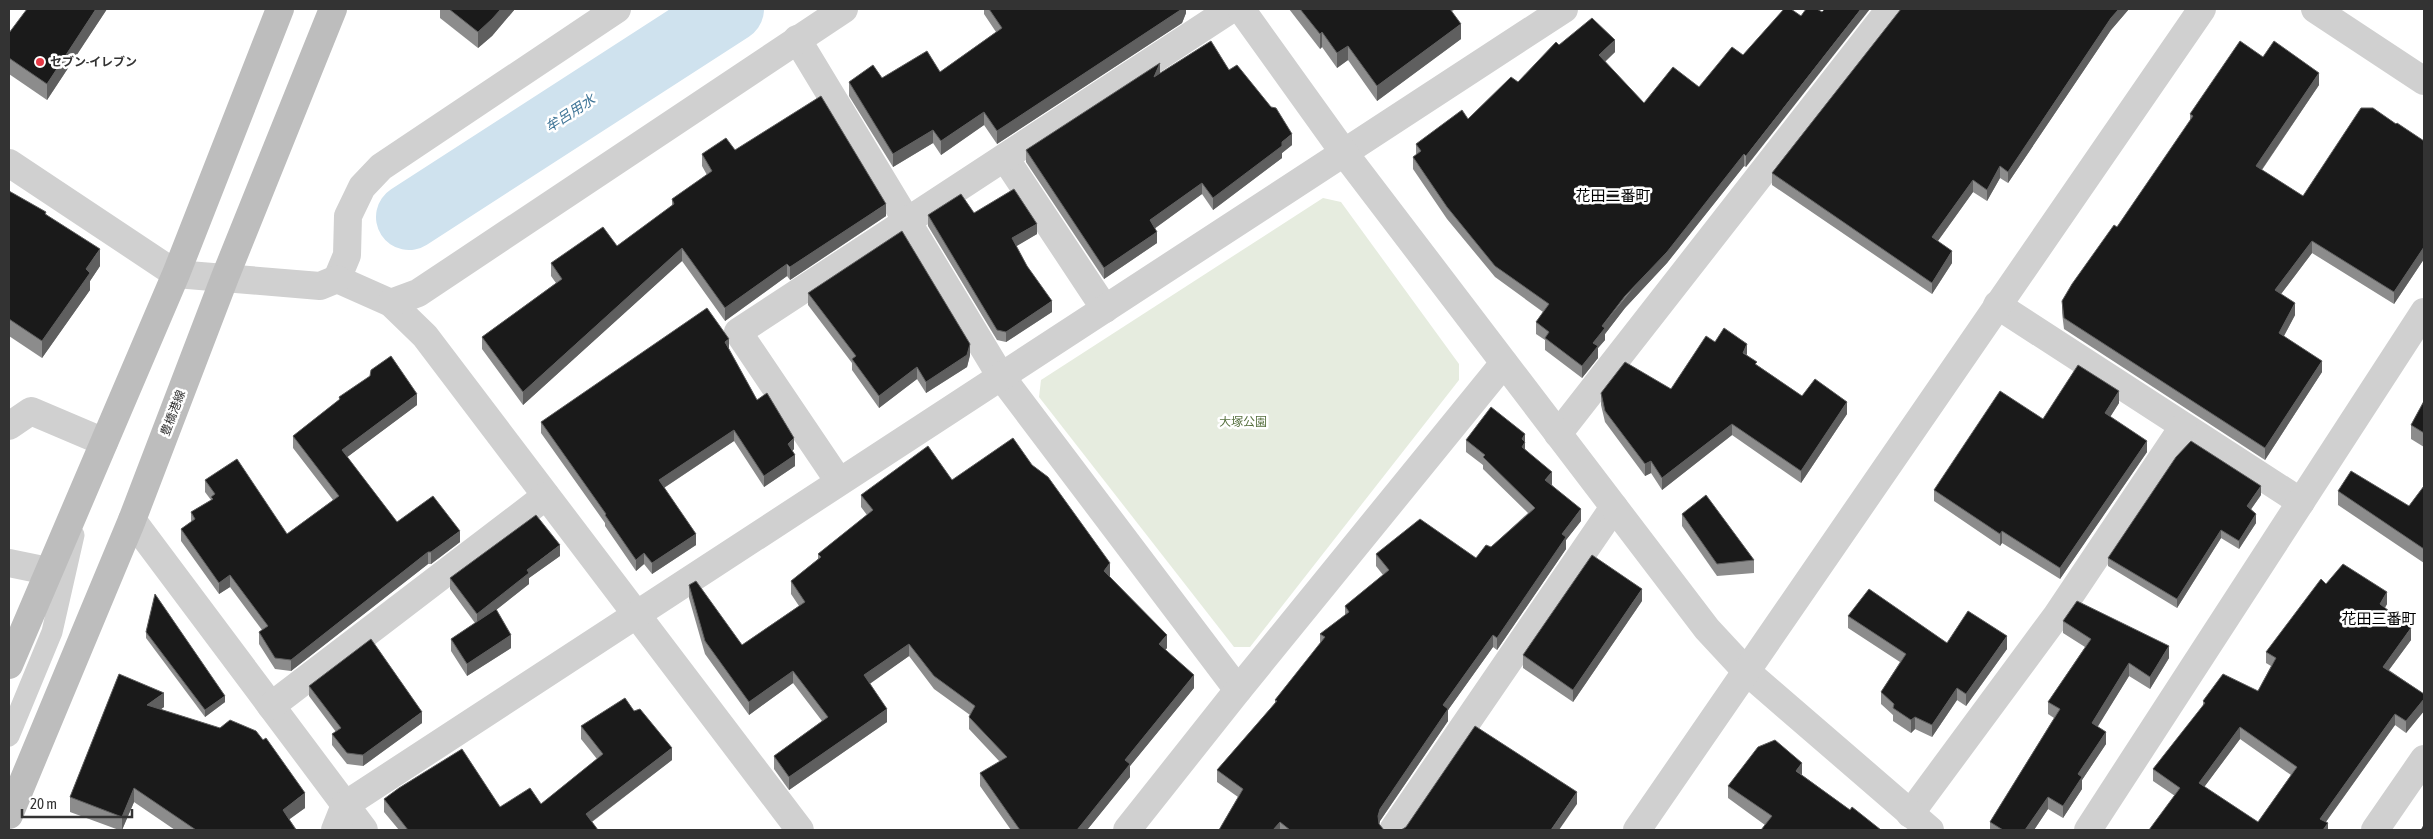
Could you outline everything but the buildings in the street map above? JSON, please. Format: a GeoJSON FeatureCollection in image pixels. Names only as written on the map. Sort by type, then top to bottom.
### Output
{"type":"FeatureCollection","features":[{"type":"Feature","properties":{"kind":"main road"},"geometry":{"type":"LineString","coordinates":[[9,664],[176,274],[280,9]]}},
{"type":"Feature","properties":{"kind":"main road","name":"豊橋港線"},"geometry":{"type":"LineString","coordinates":[[9,815],[132,520],[226,276],[333,9]]}},
{"type":"Feature","properties":{"kind":"street"},"geometry":{"type":"LineString","coordinates":[[9,163],[176,274],[226,276],[320,286],[337,279],[347,255],[348,216],[362,186],[380,167],[617,9]]}},
{"type":"Feature","properties":{"kind":"street"},"geometry":{"type":"LineString","coordinates":[[391,303],[418,293],[844,9]]}},
{"type":"Feature","properties":{"kind":"street"},"geometry":{"type":"LineString","coordinates":[[838,480],[738,332],[1006,158],[1230,9]]}},
{"type":"Feature","properties":{"kind":"street"},"geometry":{"type":"LineString","coordinates":[[1241,9],[1345,154],[1706,629],[1746,671],[1920,822],[2184,426]]}},
{"type":"Feature","properties":{"kind":"street"},"geometry":{"type":"LineString","coordinates":[[335,830],[345,805],[838,480],[1105,310],[1564,9]]}},
{"type":"Feature","properties":{"kind":"street"},"geometry":{"type":"LineString","coordinates":[[1558,434],[1890,9]]}},
{"type":"Feature","properties":{"kind":"street"},"geometry":{"type":"LineString","coordinates":[[1637,830],[2202,9]]}},
{"type":"Feature","properties":{"kind":"street"},"geometry":{"type":"LineString","coordinates":[[2315,9],[2424,81]]}},
{"type":"Feature","properties":{"kind":"street"},"geometry":{"type":"LineString","coordinates":[[797,39],[1000,376],[1238,690]]}},
{"type":"Feature","properties":{"kind":"street"},"geometry":{"type":"LineString","coordinates":[[1006,158],[1105,310]]}},
{"type":"Feature","properties":{"kind":"street"},"geometry":{"type":"LineString","coordinates":[[337,279],[391,303],[425,336],[634,614],[800,830]]}},
{"type":"Feature","properties":{"kind":"street"},"geometry":{"type":"LineString","coordinates":[[1997,305],[2301,502]]}},
{"type":"Feature","properties":{"kind":"street"},"geometry":{"type":"LineString","coordinates":[[2088,830],[2424,312]]}},
{"type":"Feature","properties":{"kind":"street"},"geometry":{"type":"LineString","coordinates":[[1127,830],[1238,690],[1504,364]]}},
{"type":"Feature","properties":{"kind":"street"},"geometry":{"type":"LineString","coordinates":[[9,426],[31,412],[104,442]]}},
{"type":"Feature","properties":{"kind":"street"},"geometry":{"type":"LineString","coordinates":[[271,706],[546,496]]}},
{"type":"Feature","properties":{"kind":"street"},"geometry":{"type":"LineString","coordinates":[[1393,830],[1614,507]]}},
{"type":"Feature","properties":{"kind":"street"},"geometry":{"type":"LineString","coordinates":[[132,520],[364,830]]}},
{"type":"Feature","properties":{"kind":"street"},"geometry":{"type":"LineString","coordinates":[[9,563],[48,571]]}},
{"type":"Feature","properties":{"kind":"street"},"geometry":{"type":"LineString","coordinates":[[2375,830],[2424,759]]}},
{"type":"Feature","properties":{"kind":"lane"},"geometry":{"type":"LineString","coordinates":[[9,736],[52,632],[86,482]]}},
{"type":"Feature","properties":{"kind":"green space","name":"大塚公園"},"geometry":{"type":"Polygon","coordinates":[[[1323,198],[1341,202],[1459,364],[1459,380],[1250,647],[1234,647],[1039,397],[1041,380],[1323,198]]]}},
{"type":"Feature","properties":{"kind":"waterway","name":"牟呂用水"},"geometry":{"type":"LineString","coordinates":[[409,217],[731,9]]}},
{"type":"Feature","properties":{"kind":"place","name":"セブン-イレブン"},"geometry":{"type":"Point","coordinates":[40,62]}},
{"type":"Feature","properties":{"kind":"district","name":"花田二番町"},"geometry":{"type":"Point","coordinates":[1613,196]}},
{"type":"Feature","properties":{"kind":"district","name":"花田三番町"},"geometry":{"type":"Point","coordinates":[2379,619]}}]}
